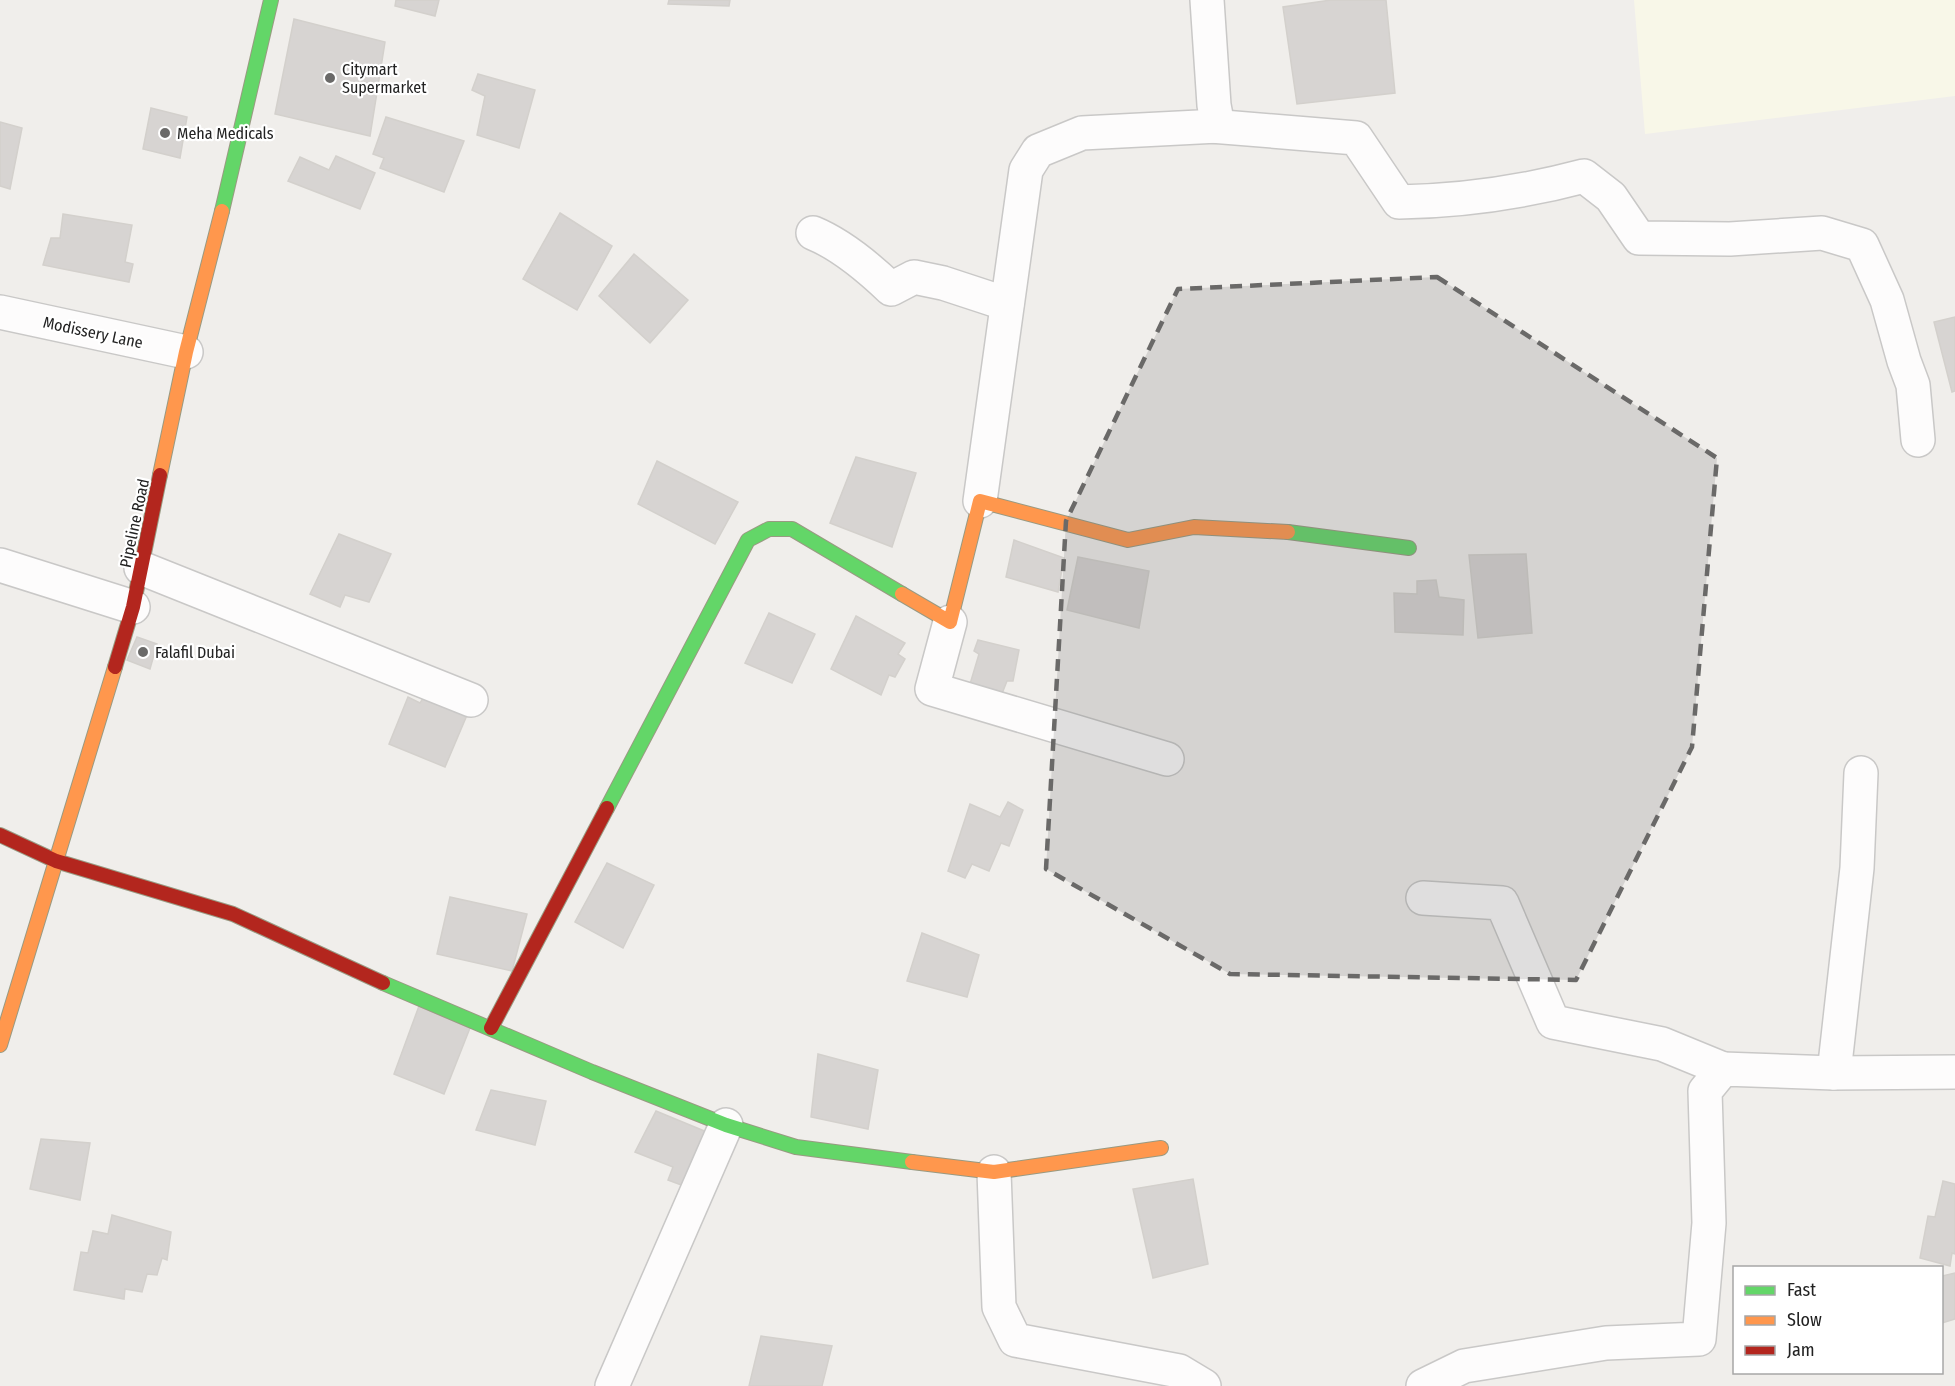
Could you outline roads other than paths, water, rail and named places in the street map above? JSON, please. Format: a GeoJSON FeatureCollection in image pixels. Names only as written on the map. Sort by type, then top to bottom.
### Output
{"type":"FeatureCollection","features":[{"type":"Feature","properties":{"kind":"street","name":"Pipeline Road"},"geometry":{"type":"LineString","coordinates":[[0,1045],[133,607],[186,352],[230,180],[271,0]]}},
{"type":"Feature","properties":{"kind":"street"},"geometry":{"type":"LineString","coordinates":[[1167,759],[932,689],[980,501],[1026,170],[1038,151],[1082,133],[1218,126],[1214,105],[1207,0]]}},
{"type":"Feature","properties":{"kind":"street"},"geometry":{"type":"LineString","coordinates":[[1211,126],[1356,138],[1399,202],[1436,201],[1539,188],[1584,176],[1611,197],[1639,238],[1730,239],[1821,233],[1862,245],[1887,300],[1913,385],[1918,440]]}},
{"type":"Feature","properties":{"kind":"street"},"geometry":{"type":"LineString","coordinates":[[813,233],[833,242],[872,271],[891,289],[914,277],[943,283],[1007,304]]}},
{"type":"Feature","properties":{"kind":"street","name":"Modissery Lane"},"geometry":{"type":"LineString","coordinates":[[0,312],[186,352]]}},
{"type":"Feature","properties":{"kind":"street"},"geometry":{"type":"LineString","coordinates":[[980,501],[1128,540],[1194,527],[1293,532],[1408,548]]}},
{"type":"Feature","properties":{"kind":"street"},"geometry":{"type":"LineString","coordinates":[[491,1028],[748,540],[769,529],[792,529],[950,622]]}},
{"type":"Feature","properties":{"kind":"street"},"geometry":{"type":"LineString","coordinates":[[0,565],[133,607]]}},
{"type":"Feature","properties":{"kind":"street"},"geometry":{"type":"LineString","coordinates":[[141,568],[471,700]]}},
{"type":"Feature","properties":{"kind":"street"},"geometry":{"type":"LineString","coordinates":[[1834,1073],[1857,868],[1861,773]]}},
{"type":"Feature","properties":{"kind":"street"},"geometry":{"type":"LineString","coordinates":[[0,834],[56,861],[233,914],[346,967],[592,1072],[726,1125],[796,1147],[994,1172],[1161,1148]]}},
{"type":"Feature","properties":{"kind":"street"},"geometry":{"type":"LineString","coordinates":[[1423,898],[1502,903],[1553,1022],[1662,1044],[1724,1070],[1834,1073],[1955,1072]]}},
{"type":"Feature","properties":{"kind":"street"},"geometry":{"type":"LineString","coordinates":[[1423,1386],[1464,1366],[1606,1342],[1699,1339],[1709,1223],[1705,1091],[1724,1070]]}},
{"type":"Feature","properties":{"kind":"street"},"geometry":{"type":"LineString","coordinates":[[612,1386],[726,1125]]}},
{"type":"Feature","properties":{"kind":"street"},"geometry":{"type":"LineString","coordinates":[[994,1172],[999,1307],[1015,1340],[1179,1371],[1204,1386]]}},
{"type":"Feature","properties":{"kind":"place","name":"Citymart Supermarket"},"geometry":{"type":"Point","coordinates":[330,78]}},
{"type":"Feature","properties":{"kind":"place","name":"Meha Medicals"},"geometry":{"type":"Point","coordinates":[165,133]}},
{"type":"Feature","properties":{"kind":"place","name":"Falafil Dubai"},"geometry":{"type":"Point","coordinates":[143,652]}}]}
